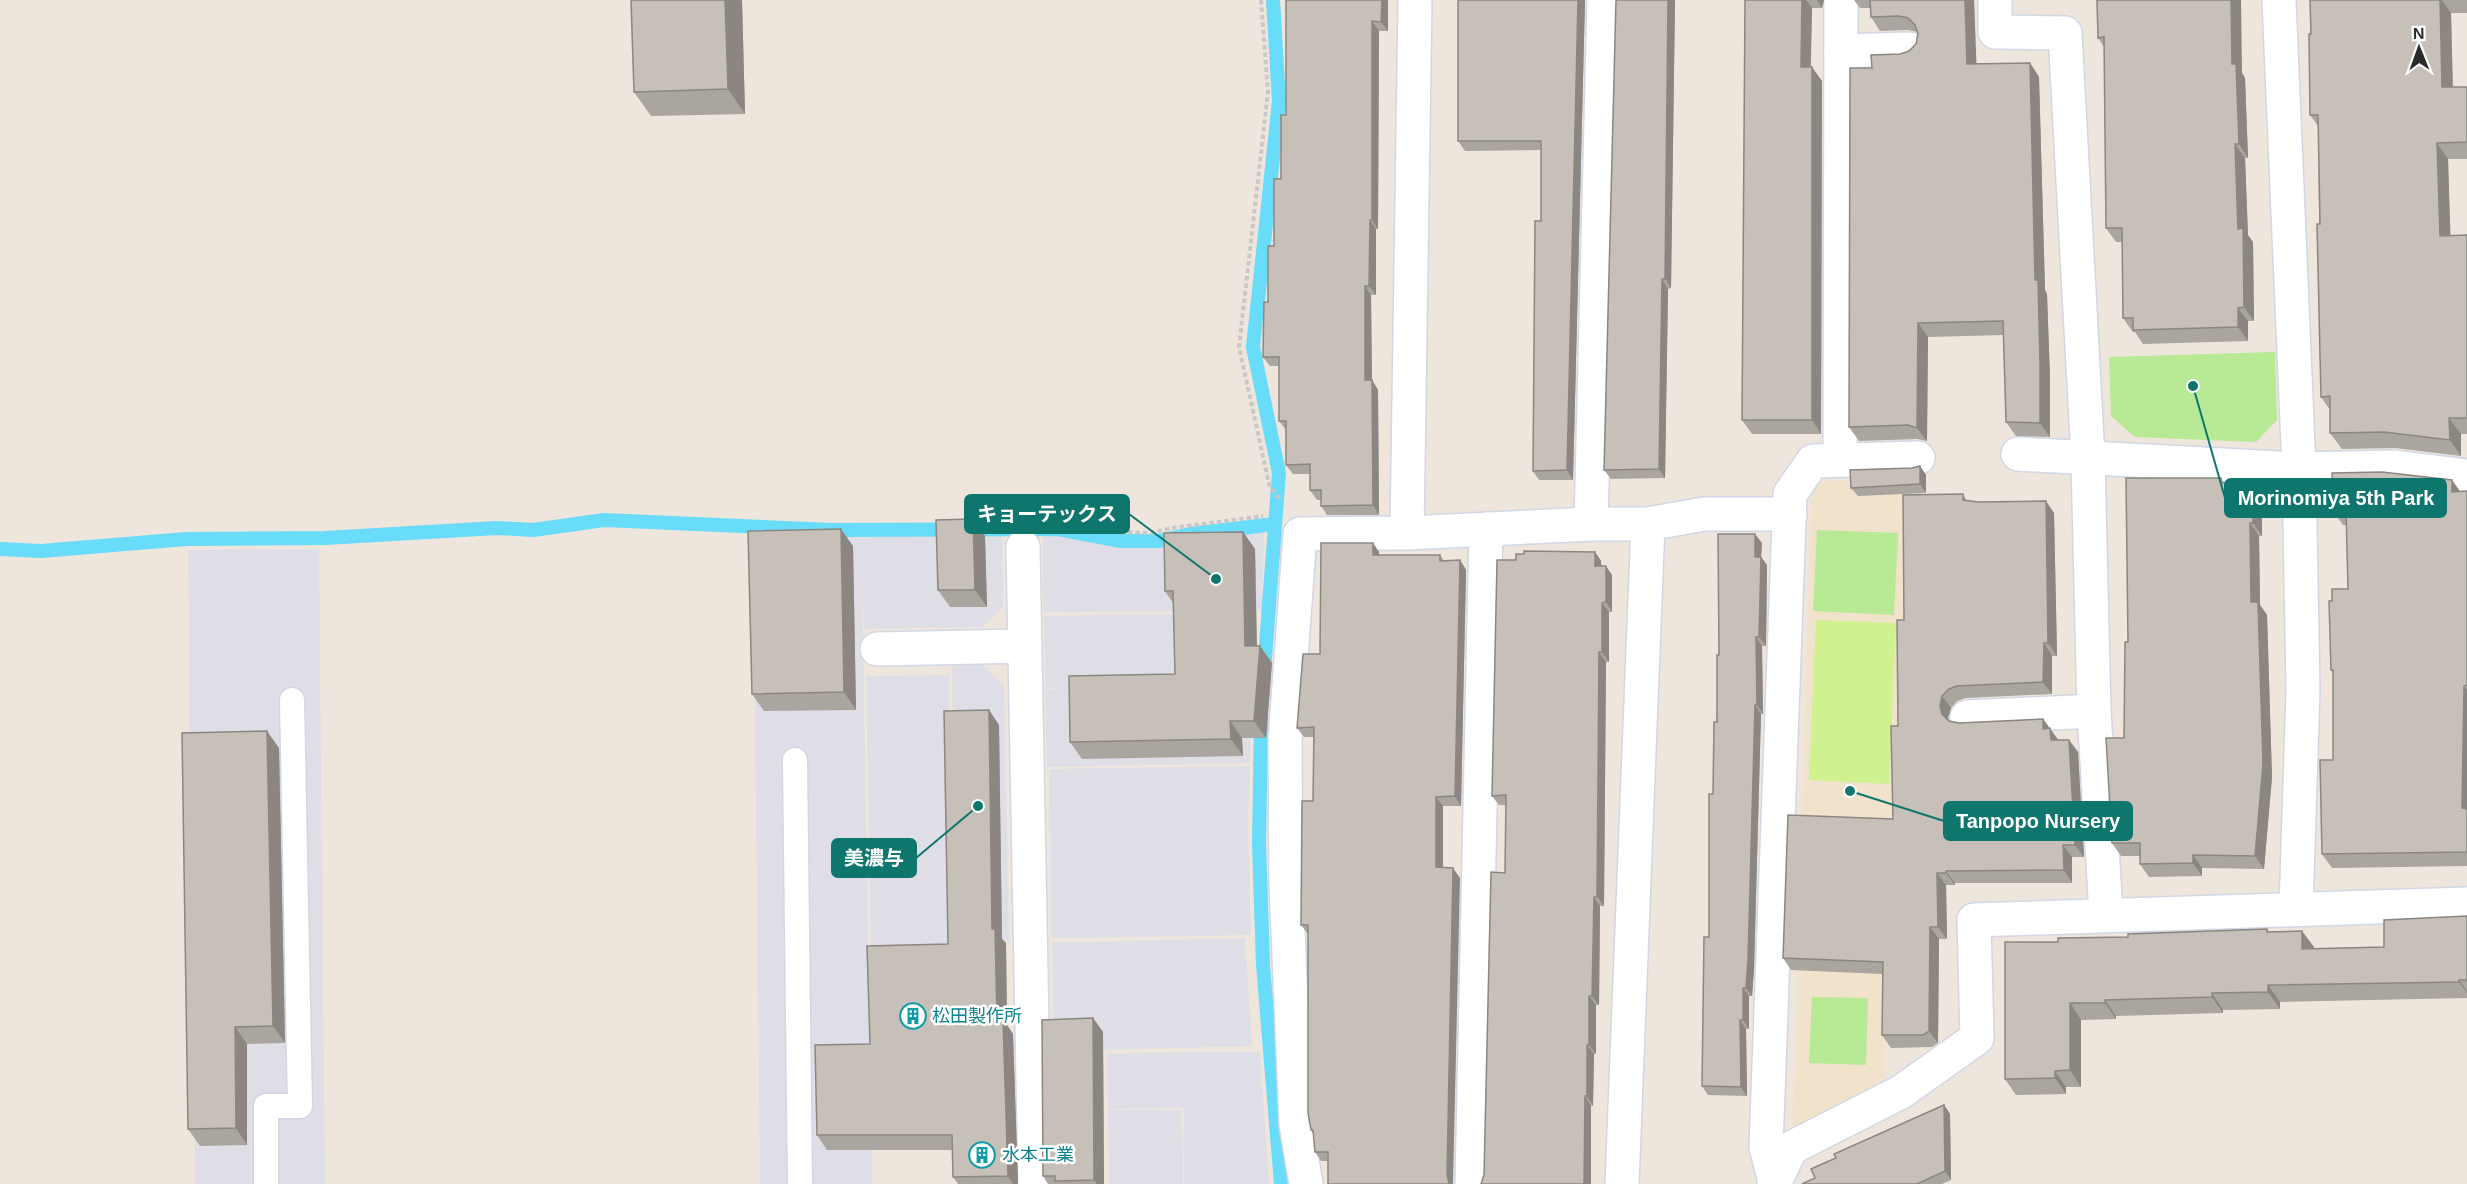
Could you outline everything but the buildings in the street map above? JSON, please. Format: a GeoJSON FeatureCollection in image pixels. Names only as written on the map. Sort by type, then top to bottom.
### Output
{"type":"FeatureCollection","features":[{"type":"Feature","properties":{"kind":"street"},"geometry":{"type":"LineString","coordinates":[[1407,533],[1415,0]]}},
{"type":"Feature","properties":{"kind":"street"},"geometry":{"type":"LineString","coordinates":[[1591,524],[1604,0]]}},
{"type":"Feature","properties":{"kind":"street"},"geometry":{"type":"LineString","coordinates":[[1840,460],[1841,0]]}},
{"type":"Feature","properties":{"kind":"street"},"geometry":{"type":"LineString","coordinates":[[1995,0],[1995,32],[2065,33],[2088,458],[2094,711],[2106,914]]}},
{"type":"Feature","properties":{"kind":"street"},"geometry":{"type":"LineString","coordinates":[[2279,0],[2299,469],[2303,690],[2296,909]]}},
{"type":"Feature","properties":{"kind":"street"},"geometry":{"type":"LineString","coordinates":[[1841,51],[1908,49]]}},
{"type":"Feature","properties":{"kind":"street"},"geometry":{"type":"LineString","coordinates":[[2018,454],[2299,469],[2393,467],[2467,476]]}},
{"type":"Feature","properties":{"kind":"street"},"geometry":{"type":"LineString","coordinates":[[1774,1183],[1766,1147],[1791,494],[1813,461],[1918,458]]}},
{"type":"Feature","properties":{"kind":"street"},"geometry":{"type":"LineString","coordinates":[[1306,1184],[1296,1124],[1286,871],[1285,741],[1300,534],[1407,533],[1591,524],[1647,524],[1704,514],[1790,514]]}},
{"type":"Feature","properties":{"kind":"street"},"geometry":{"type":"LineString","coordinates":[[1622,1184],[1647,524]]}},
{"type":"Feature","properties":{"kind":"street"},"geometry":{"type":"LineString","coordinates":[[1472,1184],[1486,529]]}},
{"type":"Feature","properties":{"kind":"street"},"geometry":{"type":"LineString","coordinates":[[1023,547],[1035,1184]]}},
{"type":"Feature","properties":{"kind":"street"},"geometry":{"type":"LineString","coordinates":[[877,649],[1024,646]]}},
{"type":"Feature","properties":{"kind":"street"},"geometry":{"type":"LineString","coordinates":[[1967,717],[2094,711]]}},
{"type":"Feature","properties":{"kind":"street"},"geometry":{"type":"LineString","coordinates":[[1774,1183],[1791,1148],[1901,1092],[1977,1038],[1974,920],[2467,903]]}},
{"type":"Feature","properties":{"kind":"lane"},"geometry":{"type":"LineString","coordinates":[[266,1184],[266,1106],[300,1106],[292,700]]}},
{"type":"Feature","properties":{"kind":"lane"},"geometry":{"type":"LineString","coordinates":[[795,760],[800,1184]]}},
{"type":"Feature","properties":{"kind":"path"},"geometry":{"type":"LineString","coordinates":[[1261,0],[1268,92],[1239,347],[1269,484]]}},
{"type":"Feature","properties":{"kind":"path"},"geometry":{"type":"LineString","coordinates":[[1044,519],[1061,520],[1113,532],[1151,533],[1172,528],[1268,516]]}},
{"type":"Feature","properties":{"kind":"shaded area"},"geometry":{"type":"Polygon","coordinates":[[[1912,477],[1884,1080],[1793,1129],[1811,502],[1817,482],[1912,477]]]}},
{"type":"Feature","properties":{"kind":"shaded area"},"geometry":{"type":"Polygon","coordinates":[[[1264,532],[1262,611],[1043,612],[1043,537],[1058,536],[1113,547],[1161,547],[1186,540],[1264,532]]]}},
{"type":"Feature","properties":{"kind":"shaded area"},"geometry":{"type":"Polygon","coordinates":[[[1002,534],[1003,606],[983,627],[864,629],[862,571],[872,1184],[760,1184],[753,535],[862,537],[1002,534]]]}},
{"type":"Feature","properties":{"kind":"shaded area"},"geometry":{"type":"Polygon","coordinates":[[[319,549],[325,1184],[195,1184],[188,550],[319,549]]]}},
{"type":"Feature","properties":{"kind":"shaded area"},"geometry":{"type":"Polygon","coordinates":[[[1253,613],[1250,763],[1047,767],[1045,689],[1217,684],[1046,688],[1044,616],[1253,613]]]}},
{"type":"Feature","properties":{"kind":"shaded area"},"geometry":{"type":"Polygon","coordinates":[[[983,665],[1004,686],[1009,940],[956,941],[952,666],[983,665]]]}},
{"type":"Feature","properties":{"kind":"shaded area"},"geometry":{"type":"Polygon","coordinates":[[[949,675],[953,948],[871,949],[866,676],[949,675]]]}},
{"type":"Feature","properties":{"kind":"shaded area"},"geometry":{"type":"Polygon","coordinates":[[[1250,766],[1248,822],[1251,935],[1051,938],[1049,769],[1250,766]]]}},
{"type":"Feature","properties":{"kind":"shaded area"},"geometry":{"type":"Polygon","coordinates":[[[1245,938],[1252,1046],[1054,1051],[1052,943],[1245,938]]]}},
{"type":"Feature","properties":{"kind":"shaded area"},"geometry":{"type":"Polygon","coordinates":[[[1260,1052],[1269,1184],[1184,1184],[1184,1108],[1108,1109],[1107,1054],[1260,1052]]]}},
{"type":"Feature","properties":{"kind":"shaded area"},"geometry":{"type":"Polygon","coordinates":[[[1108,1110],[1182,1110],[1183,1184],[1109,1184],[1108,1110]]]}},
{"type":"Feature","properties":{"kind":"green space"},"geometry":{"type":"Polygon","coordinates":[[[2275,352],[2277,420],[2256,442],[2135,437],[2111,416],[2109,357],[2275,352]]]}},
{"type":"Feature","properties":{"kind":"green space"},"geometry":{"type":"Polygon","coordinates":[[[1817,530],[1898,533],[1894,615],[1813,611],[1817,530]]]}},
{"type":"Feature","properties":{"kind":"green space"},"geometry":{"type":"Polygon","coordinates":[[[1816,620],[1896,623],[1889,784],[1809,780],[1816,620]]]}},
{"type":"Feature","properties":{"kind":"green space"},"geometry":{"type":"Polygon","coordinates":[[[1812,997],[1868,998],[1866,1065],[1809,1063],[1812,997]]]}},
{"type":"Feature","properties":{"kind":"waterway"},"geometry":{"type":"LineString","coordinates":[[1264,671],[1279,473],[1253,347],[1279,101],[1273,0]]}},
{"type":"Feature","properties":{"kind":"waterway"},"geometry":{"type":"LineString","coordinates":[[0,549],[41,551],[186,539],[325,538],[497,528],[533,530],[604,520],[832,530],[1058,529],[1121,541],[1159,541],[1190,534],[1275,524]]}},
{"type":"Feature","properties":{"kind":"waterway"},"geometry":{"type":"LineString","coordinates":[[1261,720],[1259,844],[1263,965],[1281,1184]]}},
{"type":"Feature","properties":{"kind":"place","name":"Morinomiya 5th Park"},"geometry":{"type":"Point","coordinates":[2193,386]}},
{"type":"Feature","properties":{"kind":"place","name":"キョーテックス"},"geometry":{"type":"Point","coordinates":[1216,579]}},
{"type":"Feature","properties":{"kind":"place","name":"Tanpopo Nursery"},"geometry":{"type":"Point","coordinates":[1850,791]}},
{"type":"Feature","properties":{"kind":"place","name":"美濃与"},"geometry":{"type":"Point","coordinates":[978,806]}},
{"type":"Feature","properties":{"kind":"place","name":"松田製作所"},"geometry":{"type":"Point","coordinates":[913,1016]}},
{"type":"Feature","properties":{"kind":"place","name":"水本工業"},"geometry":{"type":"Point","coordinates":[982,1155]}}]}
